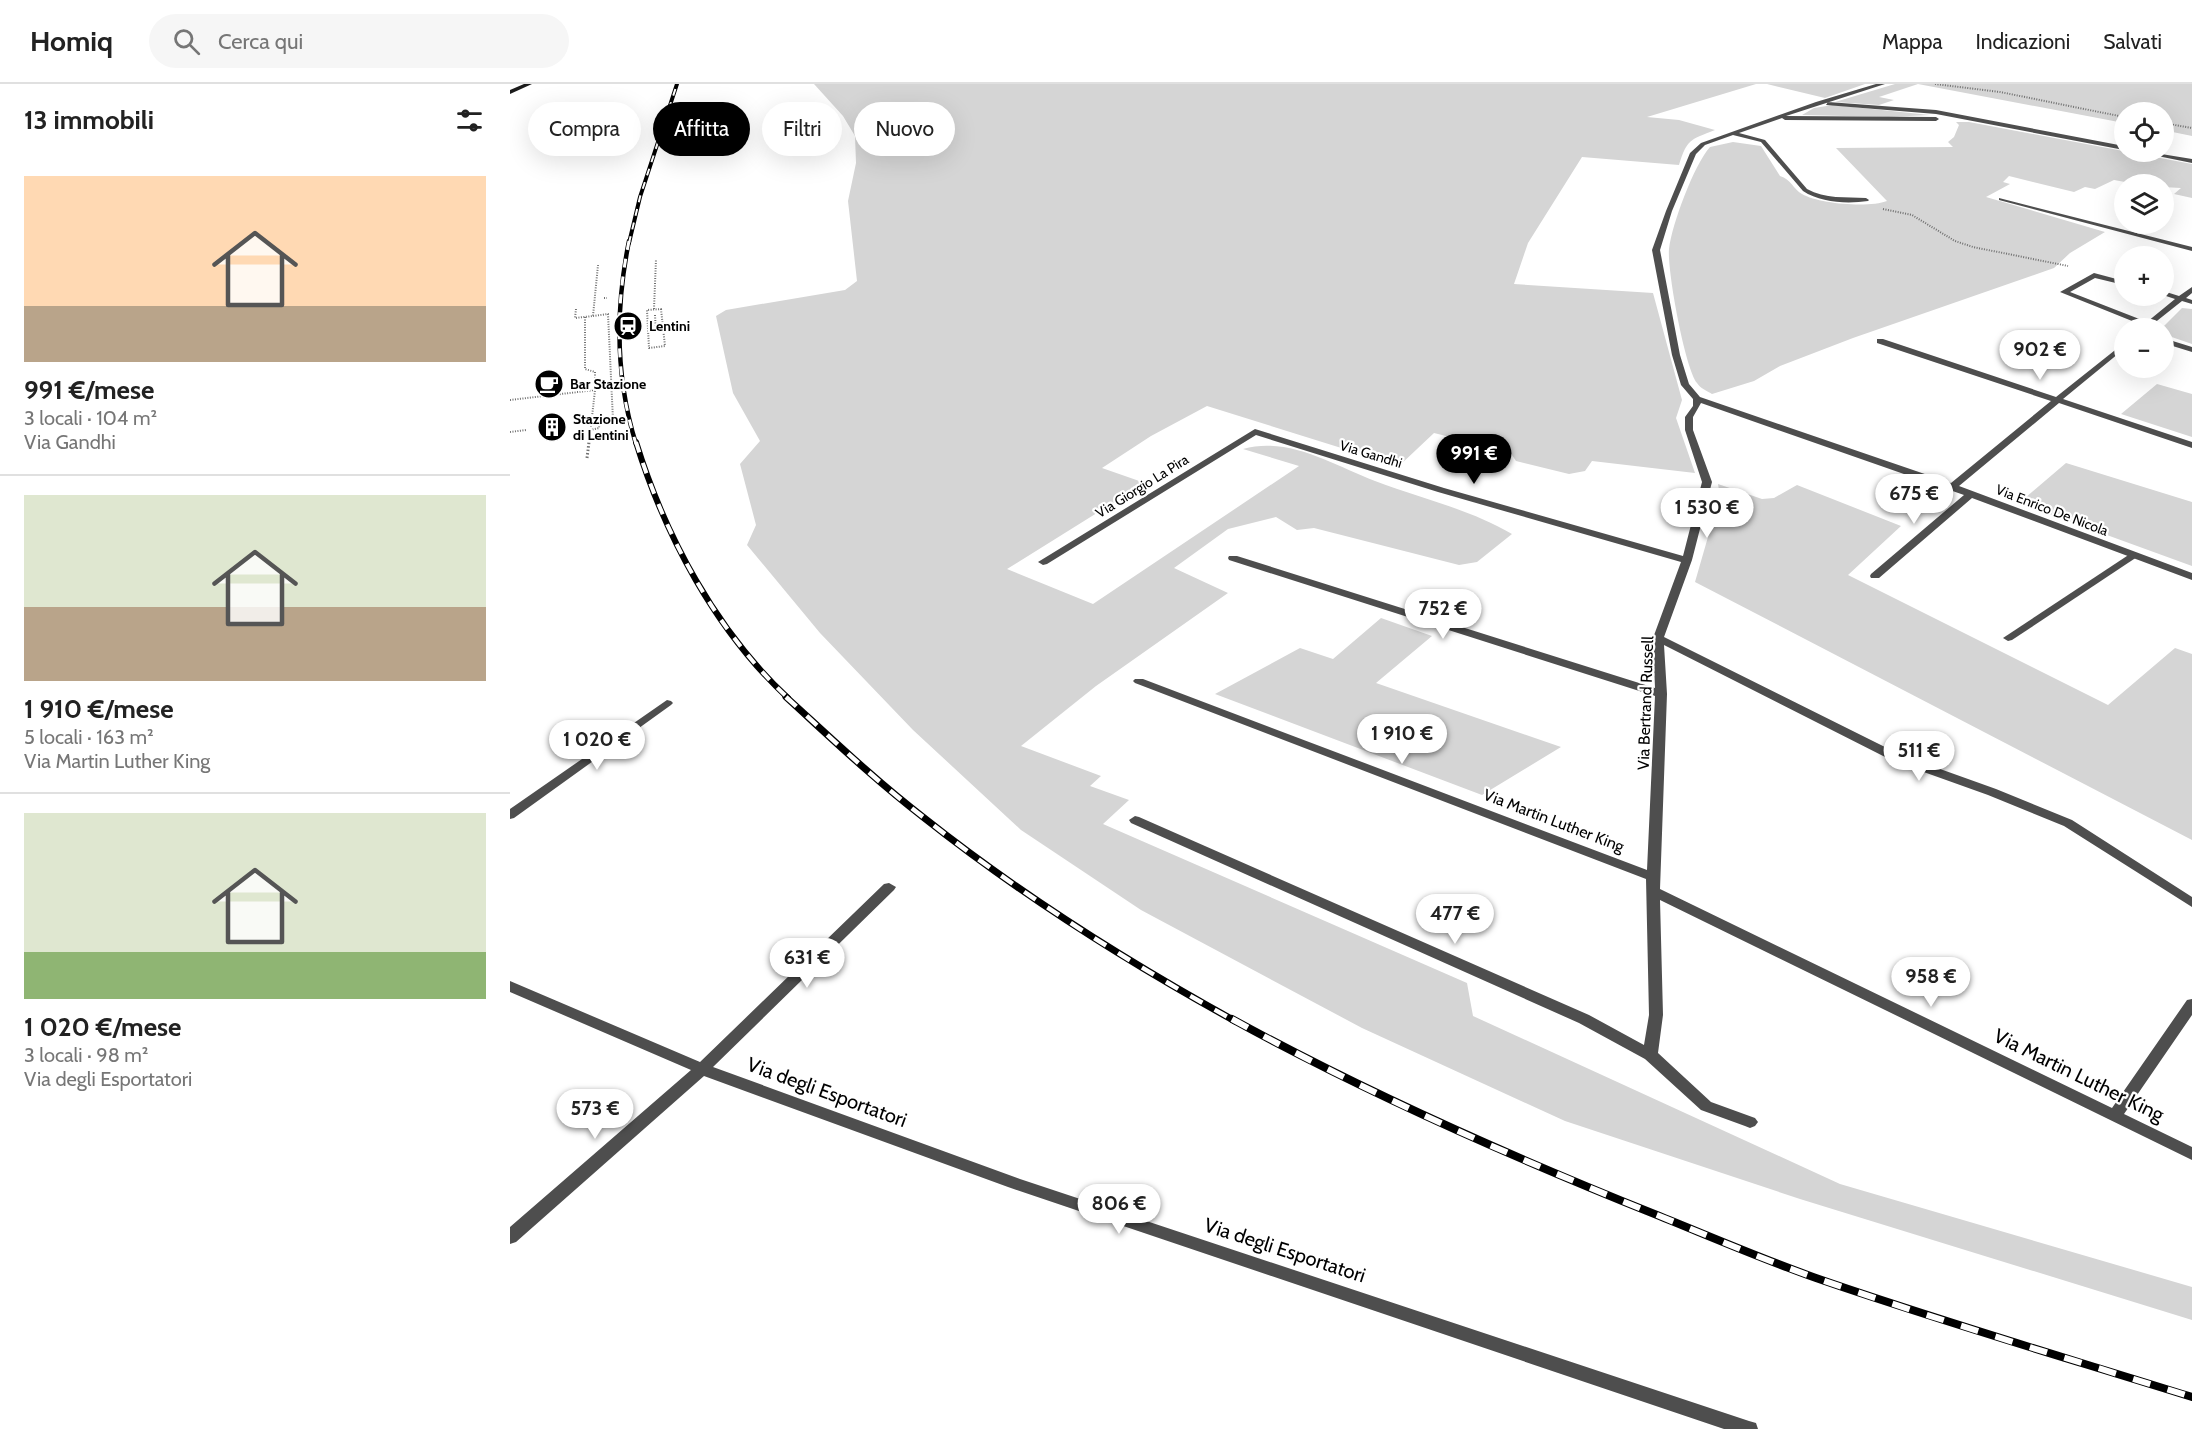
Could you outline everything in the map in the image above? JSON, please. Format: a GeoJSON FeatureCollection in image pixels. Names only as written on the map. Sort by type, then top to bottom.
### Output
{"type":"FeatureCollection","features":[{"type":"Feature","properties":{"kind":"main road"},"geometry":{"type":"LineString","coordinates":[[510,92],[529,84]]}},
{"type":"Feature","properties":{"kind":"street"},"geometry":{"type":"LineString","coordinates":[[1697,399],[1685,385],[1676,355],[1656,250],[1693,153],[1703,144],[1818,103],[1882,84]]}},
{"type":"Feature","properties":{"kind":"street"},"geometry":{"type":"LineString","coordinates":[[1818,103],[1936,112],[2114,146]]}},
{"type":"Feature","properties":{"kind":"street"},"geometry":{"type":"LineString","coordinates":[[1775,118],[1927,120],[1961,117]]}},
{"type":"Feature","properties":{"kind":"street"},"geometry":{"type":"LineString","coordinates":[[1733,134],[1763,141],[1805,190],[1813,195],[1866,200]]}},
{"type":"Feature","properties":{"kind":"street"},"geometry":{"type":"LineString","coordinates":[[2174,158],[2192,161]]}},
{"type":"Feature","properties":{"kind":"street"},"geometry":{"type":"LineString","coordinates":[[2001,199],[2114,229]]}},
{"type":"Feature","properties":{"kind":"street"},"geometry":{"type":"LineString","coordinates":[[2133,234],[2192,249]]}},
{"type":"Feature","properties":{"kind":"street"},"geometry":{"type":"LineString","coordinates":[[2114,280],[2094,275],[2064,292],[2125,318]]}},
{"type":"Feature","properties":{"kind":"street"},"geometry":{"type":"LineString","coordinates":[[2157,318],[2192,289]]}},
{"type":"Feature","properties":{"kind":"street"},"geometry":{"type":"LineString","coordinates":[[2174,296],[2192,302]]}},
{"type":"Feature","properties":{"kind":"street"},"geometry":{"type":"LineString","coordinates":[[1880,341],[2192,445]]}},
{"type":"Feature","properties":{"kind":"street"},"geometry":{"type":"LineString","coordinates":[[2174,344],[2192,350]]}},
{"type":"Feature","properties":{"kind":"street"},"geometry":{"type":"LineString","coordinates":[[1952,487],[2114,353]]}},
{"type":"Feature","properties":{"kind":"street","name":"Via Enrico De Nicola"},"geometry":{"type":"LineString","coordinates":[[1697,399],[1952,487],[2192,577]]}},
{"type":"Feature","properties":{"kind":"street","name":"Via Bertrand Russell"},"geometry":{"type":"LineString","coordinates":[[1650,1054],[1656,1015],[1654,885],[1661,694],[1658,638],[1687,560],[1707,482],[1689,430],[1689,417],[1697,406],[1697,399]]}},
{"type":"Feature","properties":{"kind":"street","name":"Via Gandhi"},"geometry":{"type":"LineString","coordinates":[[1255,432],[1441,490],[1687,560]]}},
{"type":"Feature","properties":{"kind":"street","name":"Via Giorgio La Pira"},"geometry":{"type":"LineString","coordinates":[[1043,562],[1255,432]]}},
{"type":"Feature","properties":{"kind":"street"},"geometry":{"type":"LineString","coordinates":[[1875,576],[1971,494]]}},
{"type":"Feature","properties":{"kind":"street"},"geometry":{"type":"LineString","coordinates":[[2008,638],[2133,555]]}},
{"type":"Feature","properties":{"kind":"street"},"geometry":{"type":"LineString","coordinates":[[1233,558],[1661,694]]}},
{"type":"Feature","properties":{"kind":"street"},"geometry":{"type":"LineString","coordinates":[[1658,638],[1897,758],[1992,792],[2068,823],[2192,903]]}},
{"type":"Feature","properties":{"kind":"street","name":"Via Martin Luther King"},"geometry":{"type":"LineString","coordinates":[[1139,681],[1654,885],[2192,1154]]}},
{"type":"Feature","properties":{"kind":"street"},"geometry":{"type":"LineString","coordinates":[[510,814],[667,703]]}},
{"type":"Feature","properties":{"kind":"street"},"geometry":{"type":"LineString","coordinates":[[1135,820],[1584,1019],[1650,1054],[1707,1106],[1750,1122]]}},
{"type":"Feature","properties":{"kind":"street"},"geometry":{"type":"LineString","coordinates":[[510,1236],[702,1069],[889,887]]}},
{"type":"Feature","properties":{"kind":"street","name":"Via degli Esportatori"},"geometry":{"type":"LineString","coordinates":[[510,986],[702,1069],[1014,1183],[1749,1429]]}},
{"type":"Feature","properties":{"kind":"street"},"geometry":{"type":"LineString","coordinates":[[2115,1115],[2192,1004]]}},
{"type":"Feature","properties":{"kind":"path"},"geometry":{"type":"LineString","coordinates":[[1935,84],[2001,92],[2114,115]]}},
{"type":"Feature","properties":{"kind":"path"},"geometry":{"type":"LineString","coordinates":[[2174,125],[2192,128]]}},
{"type":"Feature","properties":{"kind":"path"},"geometry":{"type":"LineString","coordinates":[[1840,198],[1861,205],[1912,215],[1937,232],[1964,244],[2041,259],[2094,275]]}},
{"type":"Feature","properties":{"kind":"path"},"geometry":{"type":"LineString","coordinates":[[654,309],[656,259]]}},
{"type":"Feature","properties":{"kind":"path"},"geometry":{"type":"LineString","coordinates":[[593,316],[598,265]]}},
{"type":"Feature","properties":{"kind":"path"},"geometry":{"type":"LineString","coordinates":[[576,309],[575,318],[608,314],[613,420],[600,421]]}},
{"type":"Feature","properties":{"kind":"path"},"geometry":{"type":"LineString","coordinates":[[654,309],[661,309],[665,346],[649,348],[647,310],[654,309]]}},
{"type":"Feature","properties":{"kind":"path"},"geometry":{"type":"LineString","coordinates":[[655,315],[656,333]]}},
{"type":"Feature","properties":{"kind":"path"},"geometry":{"type":"LineString","coordinates":[[585,317],[585,369],[595,372],[595,390],[586,458]]}},
{"type":"Feature","properties":{"kind":"path"},"geometry":{"type":"LineString","coordinates":[[647,334],[663,332]]}},
{"type":"Feature","properties":{"kind":"path"},"geometry":{"type":"LineString","coordinates":[[510,400],[595,390]]}},
{"type":"Feature","properties":{"kind":"path"},"geometry":{"type":"LineString","coordinates":[[578,422],[600,416],[599,428],[590,430]]}},
{"type":"Feature","properties":{"kind":"path"},"geometry":{"type":"LineString","coordinates":[[510,432],[526,430]]}},
{"type":"Feature","properties":{"kind":"shaded area"},"geometry":{"type":"Polygon","coordinates":[[[814,84],[1756,84],[1647,117],[1679,120],[1715,130],[1691,141],[1684,150],[1679,165],[1582,157],[1528,243],[1514,284],[1653,293],[1682,400],[1676,418],[1695,473],[1592,461],[1585,471],[1569,474],[1516,461],[1510,452],[1434,433],[1399,466],[1207,406],[1151,436],[1102,468],[1145,483],[1007,569],[1093,604],[1299,466],[1243,449],[1260,446],[1277,446],[1311,454],[1375,481],[1478,517],[1512,534],[1477,562],[1459,565],[1314,528],[1297,530],[1276,517],[1228,529],[1174,568],[1228,593],[1096,686],[1021,746],[1101,776],[1090,786],[1129,800],[1103,824],[1467,983],[1473,1016],[1840,1184],[2192,1287],[2192,1320],[1800,1199],[1565,1121],[1362,1028],[1141,910],[1021,830],[913,730],[820,633],[747,545],[756,525],[740,464],[760,441],[733,393],[716,316],[726,310],[845,290],[857,281],[848,201],[856,156],[955,156],[955,102],[854,102],[854,134],[842,115],[842,102],[830,102],[814,84]]]}},
{"type":"Feature","properties":{"kind":"shaded area"},"geometry":{"type":"Polygon","coordinates":[[[1767,84],[1865,84],[1825,98],[1767,84]]]}},
{"type":"Feature","properties":{"kind":"shaded area"},"geometry":{"type":"Polygon","coordinates":[[[1895,84],[1918,84],[1879,97],[1894,100],[1879,105],[1835,102],[1895,84]]]}},
{"type":"Feature","properties":{"kind":"shaded area"},"geometry":{"type":"Polygon","coordinates":[[[1918,84],[2192,84],[2192,136],[2174,132],[2174,102],[2114,102],[2114,121],[1918,84]]]}},
{"type":"Feature","properties":{"kind":"shaded area"},"geometry":{"type":"Polygon","coordinates":[[[1833,105],[1930,115],[1889,117],[1802,115],[1814,108],[1833,105]]]}},
{"type":"Feature","properties":{"kind":"shaded area"},"geometry":{"type":"Polygon","coordinates":[[[1956,122],[1969,122],[2114,149],[2114,162],[2174,161],[2192,164],[2192,198],[2174,194],[2181,188],[2174,188],[2174,174],[2114,174],[2114,180],[2095,189],[2085,187],[2074,192],[2009,176],[2003,182],[2010,184],[1986,197],[2105,232],[2070,253],[2054,268],[1853,338],[1780,366],[1754,381],[1712,394],[1697,383],[1682,340],[1671,277],[1669,249],[1674,225],[1685,195],[1697,167],[1710,147],[1733,142],[1761,146],[1780,176],[1787,179],[1802,194],[1832,202],[1869,204],[1887,201],[1836,148],[1953,147],[1948,142],[1954,137],[1959,125],[1956,122]]]}},
{"type":"Feature","properties":{"kind":"shaded area"},"geometry":{"type":"Polygon","coordinates":[[[2182,308],[2192,309],[2192,344],[2174,338],[2174,318],[2172,318],[2182,308]]]}},
{"type":"Feature","properties":{"kind":"shaded area"},"geometry":{"type":"Polygon","coordinates":[[[2157,384],[2192,394],[2192,437],[2121,414],[2157,384]]]}},
{"type":"Feature","properties":{"kind":"shaded area"},"geometry":{"type":"Polygon","coordinates":[[[2066,463],[2192,502],[2192,566],[2019,503],[2066,463]]]}},
{"type":"Feature","properties":{"kind":"shaded area"},"geometry":{"type":"Polygon","coordinates":[[[1718,484],[1762,499],[1774,498],[1797,485],[1901,526],[1848,575],[2108,705],[2175,648],[2192,654],[2192,840],[1695,582],[1712,523],[1723,514],[1718,484]]]}},
{"type":"Feature","properties":{"kind":"shaded area"},"geometry":{"type":"Polygon","coordinates":[[[1381,618],[1432,636],[1376,683],[1561,747],[1482,795],[1215,694],[1300,648],[1333,659],[1381,618]]]}},
{"type":"Feature","properties":{"kind":"railway"},"geometry":{"type":"LineString","coordinates":[[629,243],[640,197],[677,84]]}},
{"type":"Feature","properties":{"kind":"railway"},"geometry":{"type":"LineString","coordinates":[[629,241],[621,292],[619,343],[624,393],[636,444]]}},
{"type":"Feature","properties":{"kind":"railway"},"geometry":{"type":"LineString","coordinates":[[636,442],[662,512],[696,580],[738,643],[788,698]]}},
{"type":"Feature","properties":{"kind":"railway"},"geometry":{"type":"LineString","coordinates":[[786,697],[888,788],[997,873],[1154,975],[1235,1021]]}},
{"type":"Feature","properties":{"kind":"railway"},"geometry":{"type":"LineString","coordinates":[[1232,1019],[1388,1099],[1549,1170],[1756,1255],[1909,1309],[2192,1397]]}},
{"type":"Feature","properties":{"kind":"place","name":"Lentini"},"geometry":{"type":"Point","coordinates":[628,326]}},
{"type":"Feature","properties":{"kind":"place","name":"Bar Stazione"},"geometry":{"type":"Point","coordinates":[549,384]}},
{"type":"Feature","properties":{"kind":"place","name":"Stazione di Lentini"},"geometry":{"type":"Point","coordinates":[552,427]}}]}
